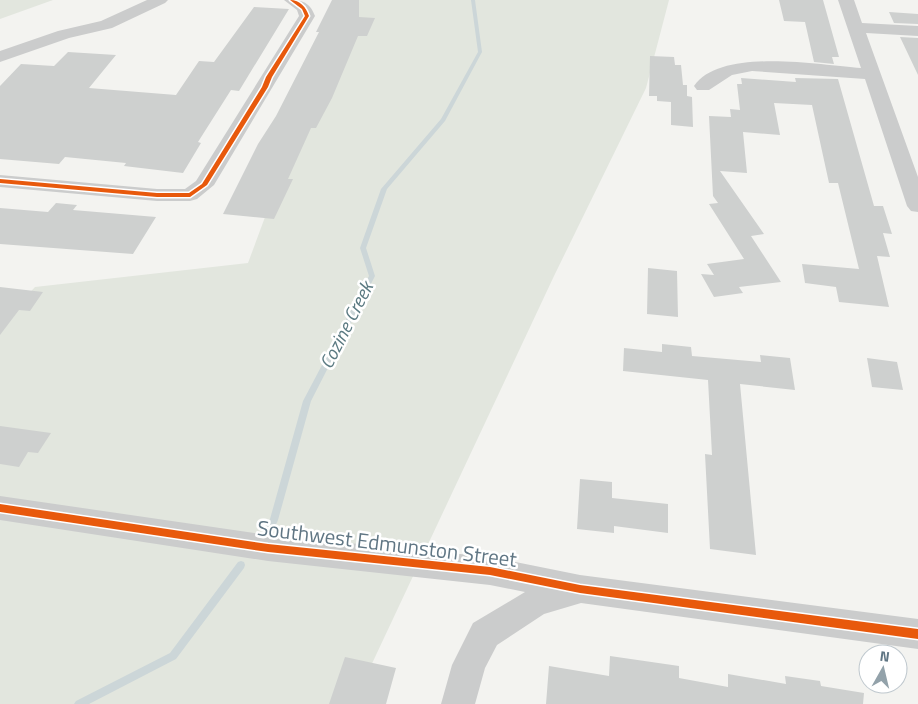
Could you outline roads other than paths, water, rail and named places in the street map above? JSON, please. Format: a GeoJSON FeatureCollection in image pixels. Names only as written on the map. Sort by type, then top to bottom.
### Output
{"type":"FeatureCollection","features":[{"type":"Feature","properties":{"kind":"street"},"geometry":{"type":"LineString","coordinates":[[0,57],[49,39],[106,25],[160,0]]}},
{"type":"Feature","properties":{"kind":"street"},"geometry":{"type":"LineString","coordinates":[[0,181],[156,195],[190,195],[204,185],[266,87],[268,77],[306,16],[304,8],[292,0]]}},
{"type":"Feature","properties":{"kind":"street"},"geometry":{"type":"LineString","coordinates":[[846,0],[918,206]]}},
{"type":"Feature","properties":{"kind":"street"},"geometry":{"type":"LineString","coordinates":[[855,27],[918,31]]}},
{"type":"Feature","properties":{"kind":"street"},"geometry":{"type":"LineString","coordinates":[[704,86],[724,70],[734,67],[752,66],[872,74]]}},
{"type":"Feature","properties":{"kind":"street","name":"Southwest Edmunston Street"},"geometry":{"type":"LineString","coordinates":[[0,508],[268,548],[490,571],[580,589],[918,634]]}},
{"type":"Feature","properties":{"kind":"street"},"geometry":{"type":"LineString","coordinates":[[458,704],[469,665],[485,634],[536,602],[580,589]]}},
{"type":"Feature","properties":{"kind":"waterway","name":"Cozine Creek"},"geometry":{"type":"LineString","coordinates":[[268,528],[274,520],[307,401],[372,276],[363,248],[384,189],[443,120],[480,52],[473,0]]}},
{"type":"Feature","properties":{"kind":"waterway","name":"Cozine Creek"},"geometry":{"type":"LineString","coordinates":[[79,704],[173,656],[241,565]]}}]}
